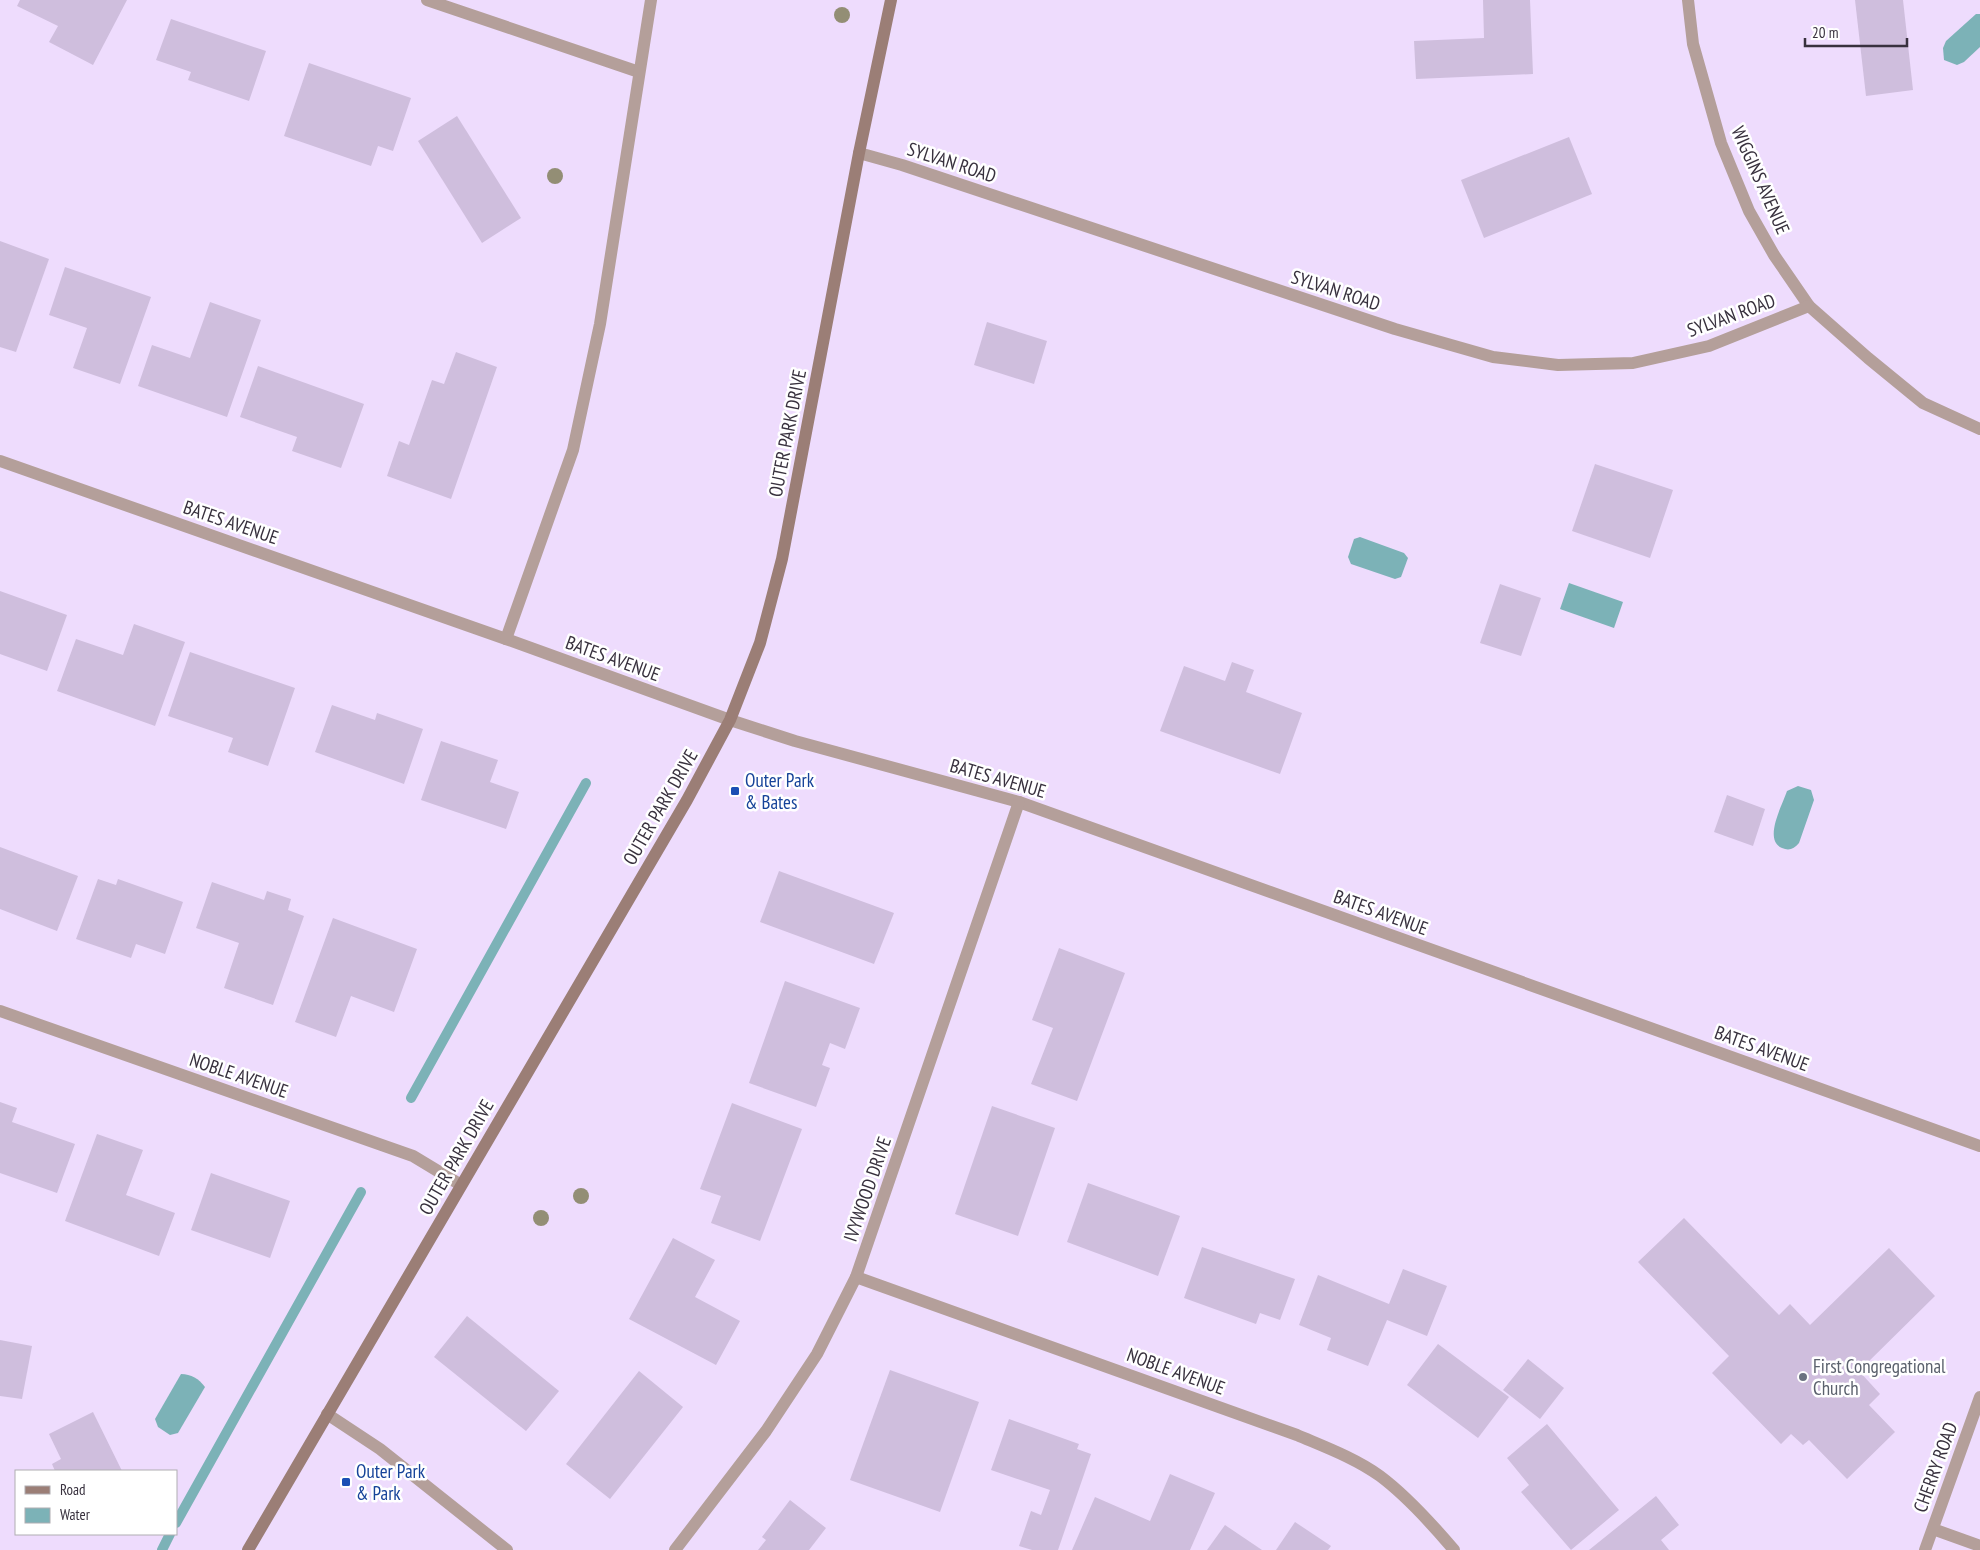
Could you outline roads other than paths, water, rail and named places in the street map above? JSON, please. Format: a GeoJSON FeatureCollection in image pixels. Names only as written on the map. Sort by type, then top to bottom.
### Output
{"type":"FeatureCollection","features":[{"type":"Feature","properties":{"kind":"street"},"geometry":{"type":"LineString","coordinates":[[427,0],[639,72]]}},
{"type":"Feature","properties":{"kind":"street"},"geometry":{"type":"LineString","coordinates":[[506,639],[573,450],[600,324],[651,0]]}},
{"type":"Feature","properties":{"kind":"street","name":"OUTER PARK DRIVE"},"geometry":{"type":"LineString","coordinates":[[248,1550],[687,800],[730,720],[760,643],[782,559],[858,153],[891,0]]}},
{"type":"Feature","properties":{"kind":"street","name":"WIGGINS AVENUE"},"geometry":{"type":"LineString","coordinates":[[1688,0],[1693,44],[1721,143],[1750,211],[1774,255],[1809,306],[1868,358],[1923,403],[1980,429]]}},
{"type":"Feature","properties":{"kind":"street","name":"SYLVAN ROAD"},"geometry":{"type":"LineString","coordinates":[[858,153],[902,165],[1395,329],[1493,356],[1558,365],[1633,363],[1709,346],[1809,306]]}},
{"type":"Feature","properties":{"kind":"street","name":"BATES AVENUE"},"geometry":{"type":"LineString","coordinates":[[0,462],[506,639],[730,720],[795,741],[1018,802],[1980,1146]]}},
{"type":"Feature","properties":{"kind":"street","name":"IVYWOOD DRIVE"},"geometry":{"type":"LineString","coordinates":[[675,1550],[766,1431],[817,1354],[856,1277],[1018,802]]}},
{"type":"Feature","properties":{"kind":"street","name":"NOBLE AVENUE"},"geometry":{"type":"LineString","coordinates":[[0,1011],[413,1156],[461,1184]]}},
{"type":"Feature","properties":{"kind":"street","name":"NOBLE AVENUE"},"geometry":{"type":"LineString","coordinates":[[856,1277],[1298,1434],[1344,1455],[1380,1476],[1394,1488],[1436,1528],[1454,1550]]}},
{"type":"Feature","properties":{"kind":"street","name":"CHERRY ROAD"},"geometry":{"type":"LineString","coordinates":[[1925,1550],[1980,1397]]}},
{"type":"Feature","properties":{"kind":"street"},"geometry":{"type":"LineString","coordinates":[[327,1414],[380,1449],[507,1550]]}},
{"type":"Feature","properties":{"kind":"street"},"geometry":{"type":"LineString","coordinates":[[1933,1529],[1980,1546]]}},
{"type":"Feature","properties":{"kind":"water"},"geometry":{"type":"Polygon","coordinates":[[[1976,14],[1980,14],[1980,47],[1964,62],[1957,65],[1944,60],[1943,48],[1946,41],[1976,14]]]}},
{"type":"Feature","properties":{"kind":"water"},"geometry":{"type":"Polygon","coordinates":[[[1360,537],[1404,553],[1408,558],[1401,577],[1395,579],[1351,564],[1348,557],[1354,539],[1360,537]]]}},
{"type":"Feature","properties":{"kind":"water"},"geometry":{"type":"Polygon","coordinates":[[[1569,583],[1623,602],[1614,628],[1560,609],[1569,583]]]}},
{"type":"Feature","properties":{"kind":"water"},"geometry":{"type":"Polygon","coordinates":[[[1798,786],[1811,790],[1814,800],[1799,843],[1791,849],[1785,849],[1777,844],[1774,838],[1774,830],[1787,791],[1798,786]]]}},
{"type":"Feature","properties":{"kind":"water"},"geometry":{"type":"Polygon","coordinates":[[[181,1374],[194,1378],[205,1387],[178,1433],[170,1435],[158,1427],[155,1419],[181,1374]]]}},
{"type":"Feature","properties":{"kind":"waterway"},"geometry":{"type":"LineString","coordinates":[[411,1098],[586,783]]}},
{"type":"Feature","properties":{"kind":"waterway"},"geometry":{"type":"LineString","coordinates":[[178,1519],[361,1192]]}},
{"type":"Feature","properties":{"kind":"waterway"},"geometry":{"type":"LineString","coordinates":[[162,1550],[170,1535]]}},
{"type":"Feature","properties":{"kind":"place","name":"Outer Park & Bates"},"geometry":{"type":"Point","coordinates":[735,791]}},
{"type":"Feature","properties":{"kind":"place","name":"First Congregational Church"},"geometry":{"type":"Point","coordinates":[1803,1377]}},
{"type":"Feature","properties":{"kind":"place","name":"Outer Park & Park"},"geometry":{"type":"Point","coordinates":[346,1482]}}]}
